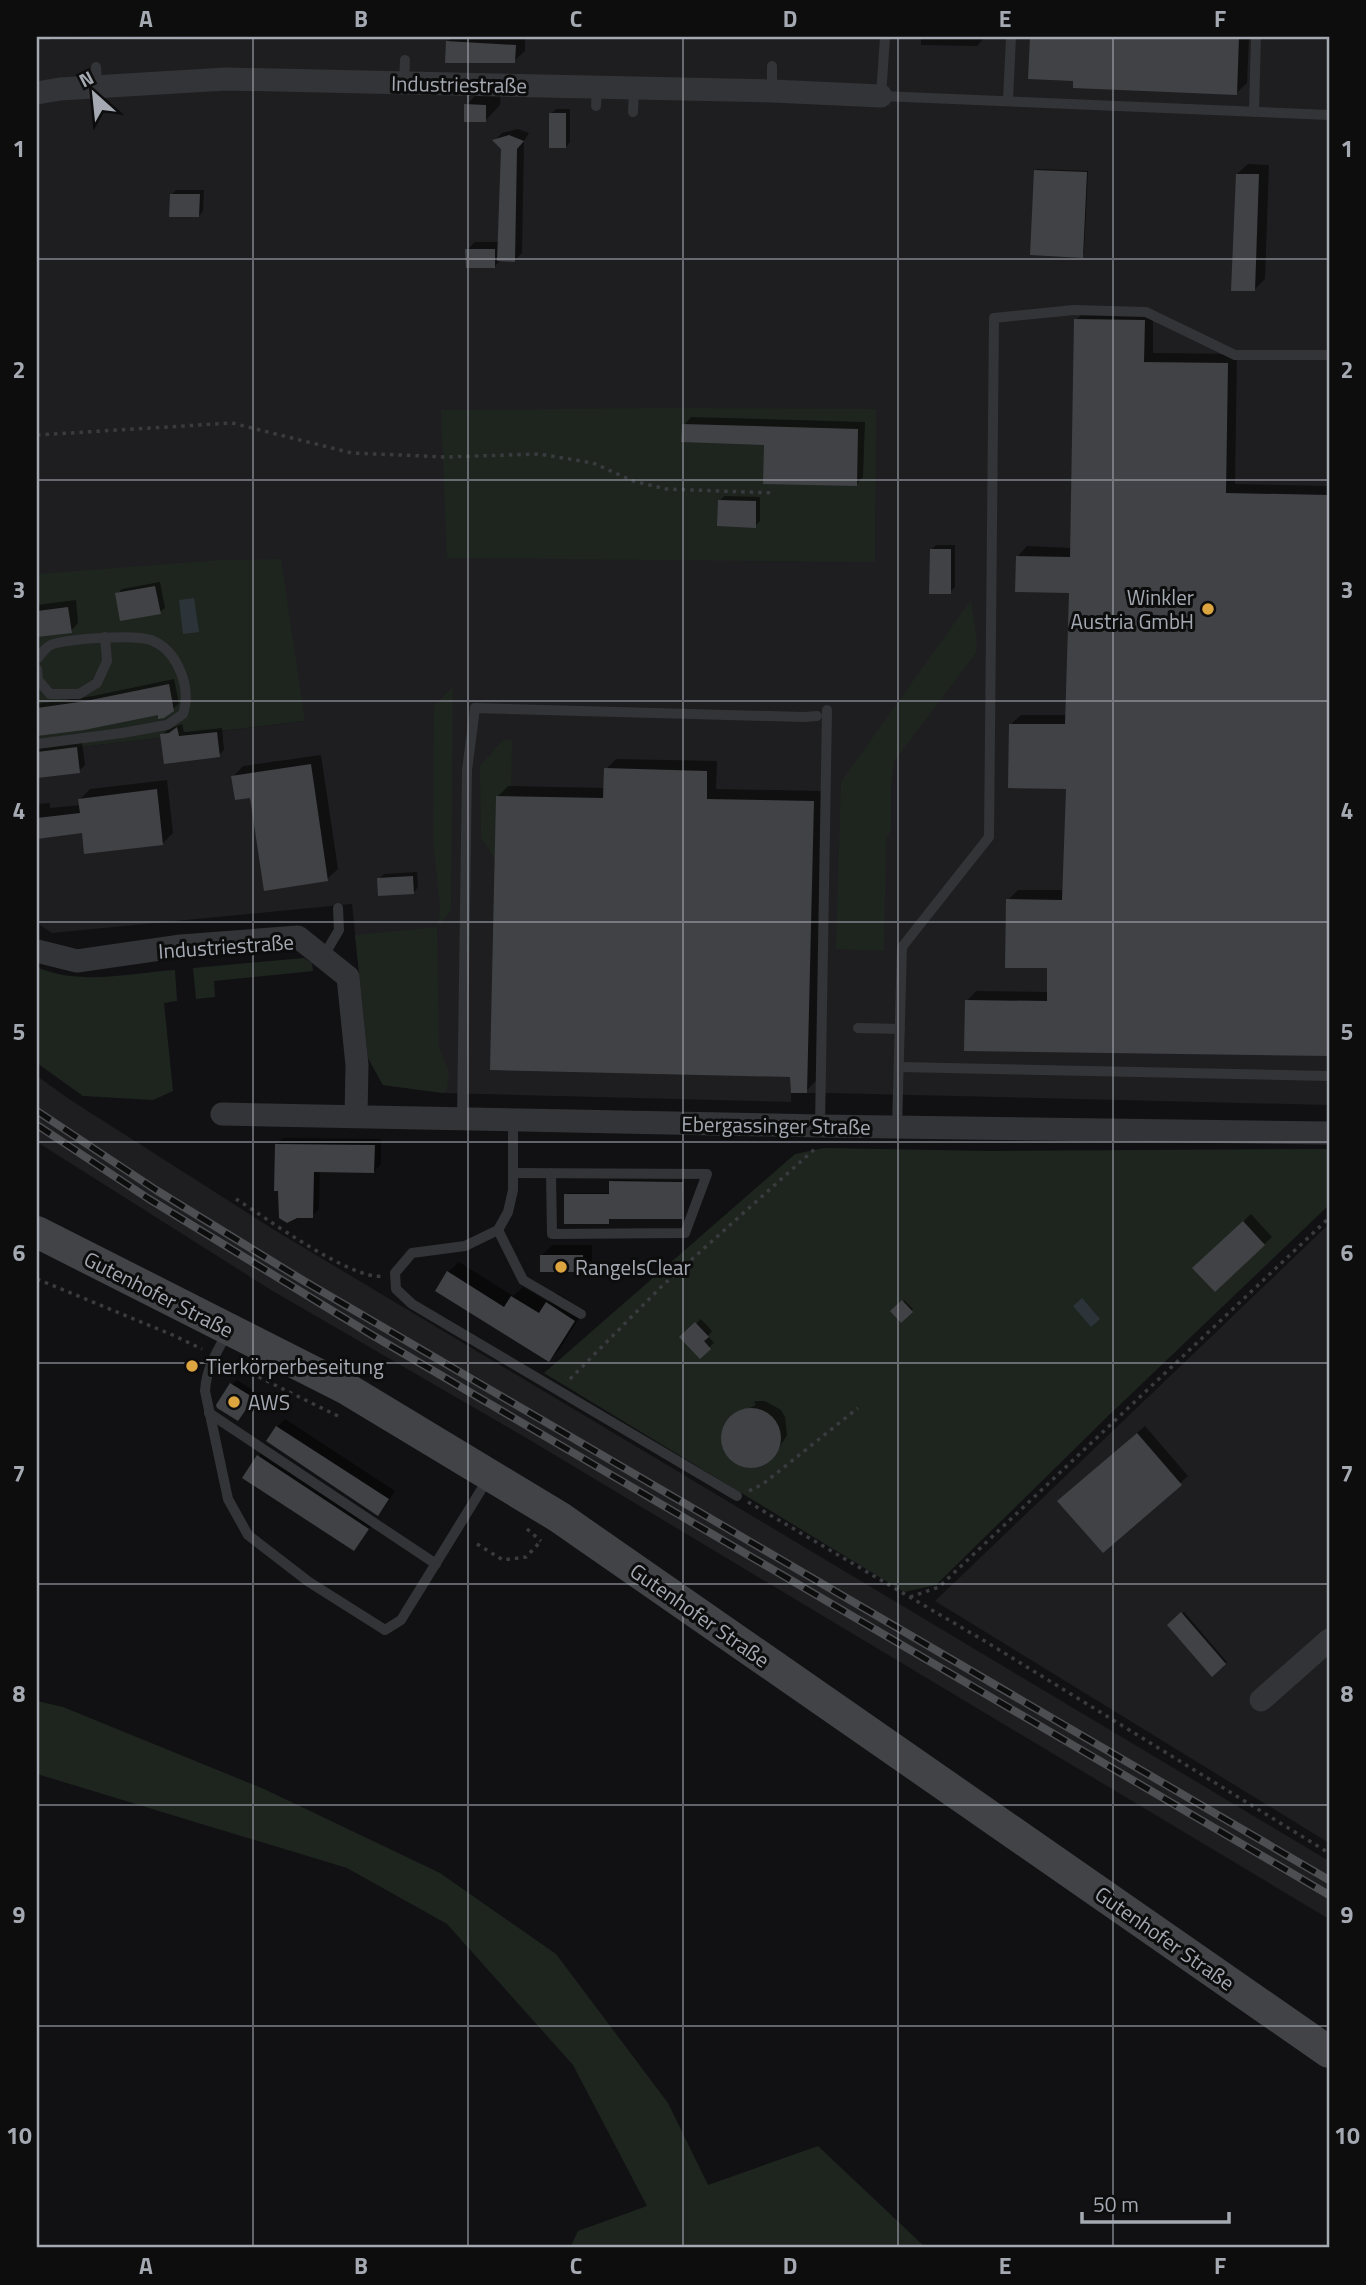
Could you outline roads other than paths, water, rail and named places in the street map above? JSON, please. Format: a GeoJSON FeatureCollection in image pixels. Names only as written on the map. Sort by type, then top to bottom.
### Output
{"type":"FeatureCollection","features":[{"type":"Feature","properties":{"kind":"street","name":"Industriestraße"},"geometry":{"type":"LineString","coordinates":[[37,93],[97,77],[409,80],[592,88],[634,88],[669,81],[772,91],[881,96]]}},
{"type":"Feature","properties":{"kind":"street","name":"Industriestraße"},"geometry":{"type":"LineString","coordinates":[[37,951],[77,961],[181,946],[298,937],[348,977],[357,1065],[356,1116]]}},
{"type":"Feature","properties":{"kind":"street","name":"Ebergassinger Straße"},"geometry":{"type":"LineString","coordinates":[[222,1114],[1329,1133]]}},
{"type":"Feature","properties":{"kind":"street","name":"Gutenhofer Straße"},"geometry":{"type":"LineString","coordinates":[[37,1232],[222,1343],[347,1390],[490,1475],[550,1529],[1329,2052]]}},
{"type":"Feature","properties":{"kind":"street"},"geometry":{"type":"LineString","coordinates":[[1261,1700],[1329,1640]]}},
{"type":"Feature","properties":{"kind":"lane"},"geometry":{"type":"LineString","coordinates":[[885,37],[881,96],[1329,115]]}},
{"type":"Feature","properties":{"kind":"lane"},"geometry":{"type":"LineString","coordinates":[[1008,100],[1011,37]]}},
{"type":"Feature","properties":{"kind":"lane"},"geometry":{"type":"LineString","coordinates":[[1254,111],[1256,37]]}},
{"type":"Feature","properties":{"kind":"lane"},"geometry":{"type":"LineString","coordinates":[[772,66],[772,91]]}},
{"type":"Feature","properties":{"kind":"lane"},"geometry":{"type":"LineString","coordinates":[[633,112],[634,88]]}},
{"type":"Feature","properties":{"kind":"lane"},"geometry":{"type":"LineString","coordinates":[[897,1127],[902,947],[989,837],[994,318],[1074,310],[1146,312],[1235,355],[1329,355]]}},
{"type":"Feature","properties":{"kind":"lane"},"geometry":{"type":"LineString","coordinates":[[37,659],[50,645],[105,638],[149,639],[175,659],[182,675],[186,700],[183,713],[167,725],[37,744]]}},
{"type":"Feature","properties":{"kind":"lane"},"geometry":{"type":"LineString","coordinates":[[37,669],[38,680],[50,694],[79,694],[97,683],[107,661],[105,638]]}},
{"type":"Feature","properties":{"kind":"lane"},"geometry":{"type":"LineString","coordinates":[[461,1118],[467,770],[475,708],[804,718],[822,713],[820,1126]]}},
{"type":"Feature","properties":{"kind":"lane"},"geometry":{"type":"LineString","coordinates":[[323,957],[339,930],[338,908]]}},
{"type":"Feature","properties":{"kind":"lane"},"geometry":{"type":"LineString","coordinates":[[858,1028],[900,1029]]}},
{"type":"Feature","properties":{"kind":"lane"},"geometry":{"type":"LineString","coordinates":[[899,1067],[1329,1076]]}},
{"type":"Feature","properties":{"kind":"lane"},"geometry":{"type":"LineString","coordinates":[[513,1120],[513,1190],[508,1212],[498,1230],[465,1246],[412,1253],[395,1273],[396,1289],[412,1304],[737,1496]]}},
{"type":"Feature","properties":{"kind":"lane"},"geometry":{"type":"LineString","coordinates":[[513,1173],[551,1173],[707,1174],[685,1233],[552,1234],[551,1173]]}},
{"type":"Feature","properties":{"kind":"lane"},"geometry":{"type":"LineString","coordinates":[[498,1230],[523,1280],[581,1314]]}},
{"type":"Feature","properties":{"kind":"lane"},"geometry":{"type":"LineString","coordinates":[[222,1343],[206,1378],[206,1401],[228,1499],[248,1535],[309,1583],[385,1630],[401,1620],[490,1475]]}},
{"type":"Feature","properties":{"kind":"lane"},"geometry":{"type":"LineString","coordinates":[[209,1413],[436,1564]]}},
{"type":"Feature","properties":{"kind":"railway"},"geometry":{"type":"LineString","coordinates":[[37,1111],[156,1190],[304,1281],[1329,1880]]}},
{"type":"Feature","properties":{"kind":"railway"},"geometry":{"type":"LineString","coordinates":[[37,1125],[149,1199],[372,1335],[1329,1895]]}},
{"type":"Feature","properties":{"kind":"place","name":"Winkler Austria GmbH"},"geometry":{"type":"Point","coordinates":[1208,609]}},
{"type":"Feature","properties":{"kind":"place","name":"RangeIsClear"},"geometry":{"type":"Point","coordinates":[561,1267]}},
{"type":"Feature","properties":{"kind":"place","name":"Tierkörperbeseitung"},"geometry":{"type":"Point","coordinates":[192,1366]}},
{"type":"Feature","properties":{"kind":"place","name":"AWS"},"geometry":{"type":"Point","coordinates":[234,1402]}}]}
